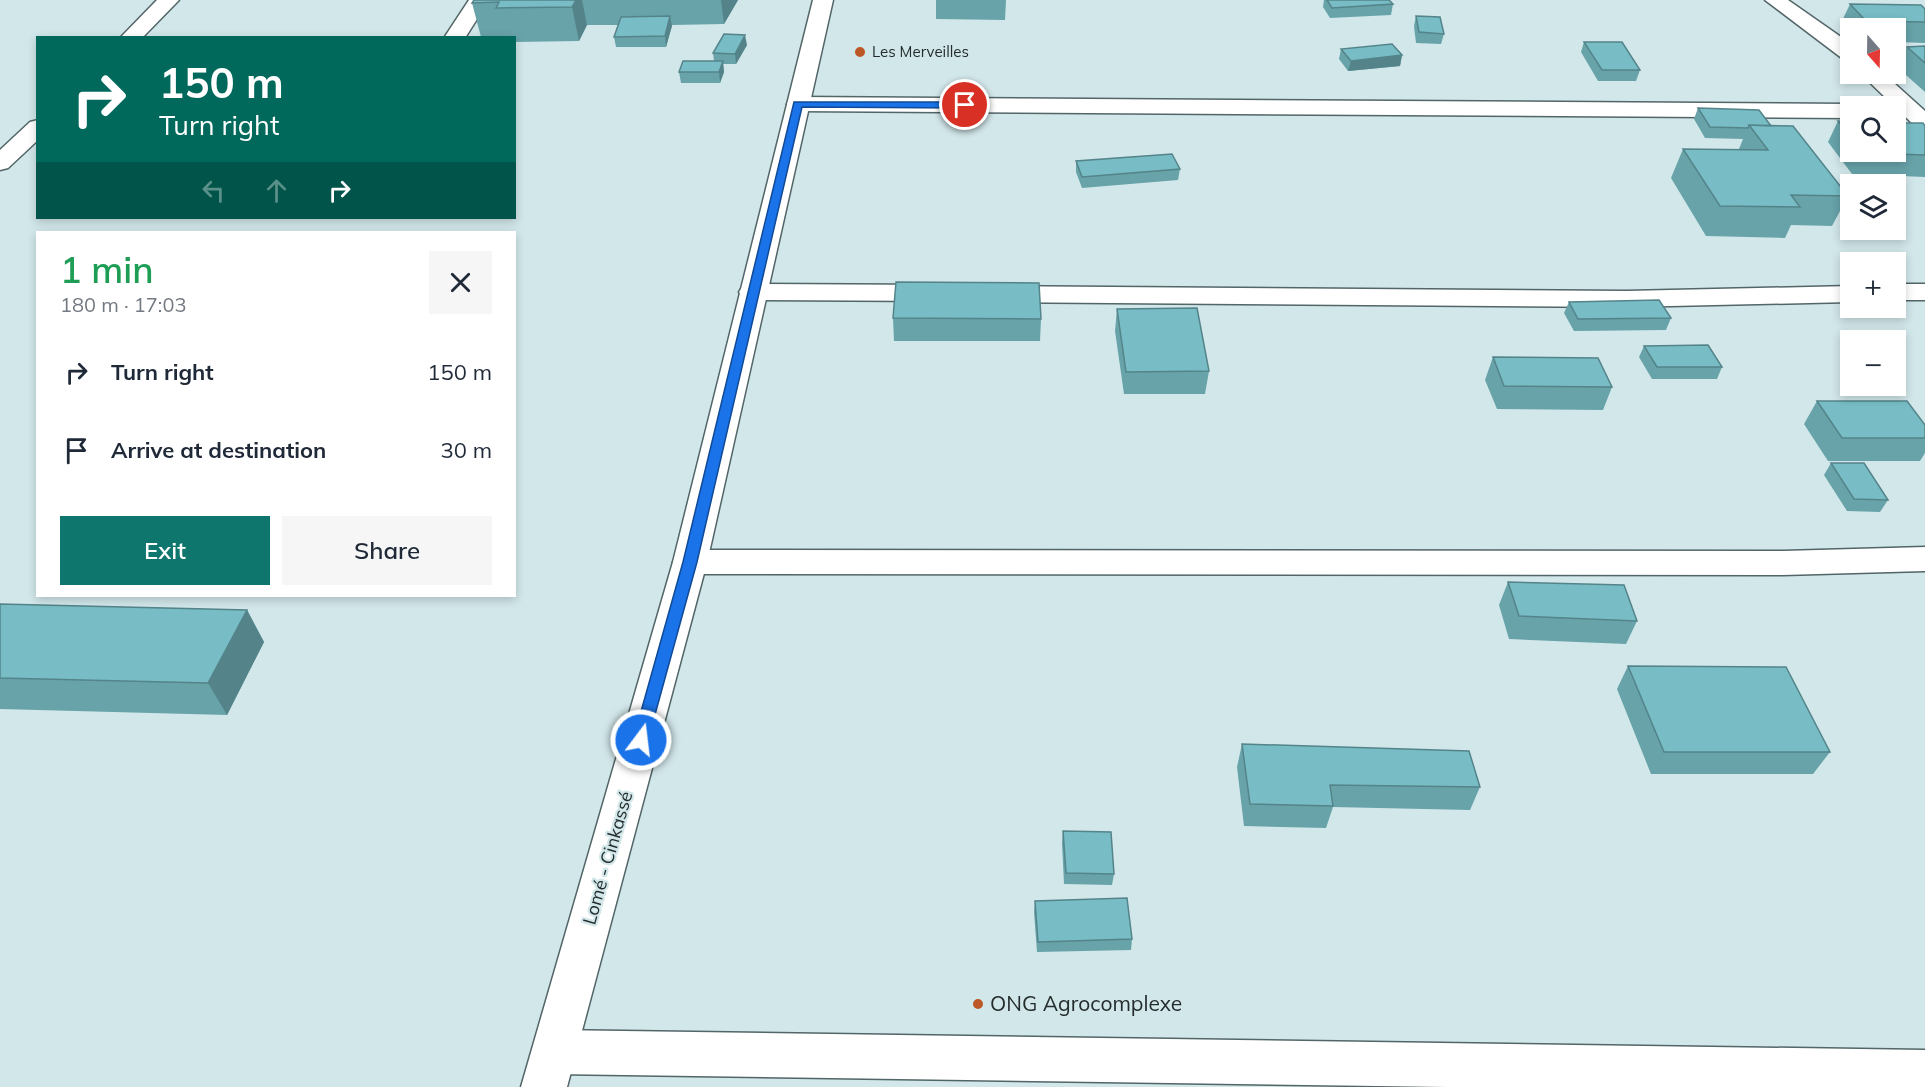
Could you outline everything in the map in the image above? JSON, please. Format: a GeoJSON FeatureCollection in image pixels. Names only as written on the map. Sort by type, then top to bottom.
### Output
{"type":"FeatureCollection","features":[{"type":"Feature","properties":{"kind":"main road"},"geometry":{"type":"LineString","coordinates":[[132,36],[170,0]]}},
{"type":"Feature","properties":{"kind":"main road"},"geometry":{"type":"LineString","coordinates":[[455,36],[479,0]]}},
{"type":"Feature","properties":{"kind":"main road","name":"Lomé - Cinkassé"},"geometry":{"type":"LineString","coordinates":[[549,1070],[690,562],[823,0]]}},
{"type":"Feature","properties":{"kind":"main road"},"geometry":{"type":"LineString","coordinates":[[1775,0],[1840,46]]}},
{"type":"Feature","properties":{"kind":"main road"},"geometry":{"type":"LineString","coordinates":[[1883,84],[1915,114]]}},
{"type":"Feature","properties":{"kind":"main road"},"geometry":{"type":"LineString","coordinates":[[798,104],[1840,111]]}},
{"type":"Feature","properties":{"kind":"main road"},"geometry":{"type":"LineString","coordinates":[[0,163],[36,129]]}},
{"type":"Feature","properties":{"kind":"main road"},"geometry":{"type":"LineString","coordinates":[[753,292],[1615,299],[1840,294]]}},
{"type":"Feature","properties":{"kind":"main road"},"geometry":{"type":"LineString","coordinates":[[1906,292],[1925,292]]}},
{"type":"Feature","properties":{"kind":"main road"},"geometry":{"type":"LineString","coordinates":[[690,562],[1783,563],[1925,560]]}},
{"type":"Feature","properties":{"kind":"main road"},"geometry":{"type":"LineString","coordinates":[[549,1070],[1586,1077],[1925,1072]]}},
{"type":"Feature","properties":{"kind":"building"},"geometry":{"type":"Polygon","coordinates":[[[474,0],[576,0],[572,7],[496,8],[499,2],[472,3],[474,0]]]}},
{"type":"Feature","properties":{"kind":"building"},"geometry":{"type":"Polygon","coordinates":[[[1327,0],[1389,0],[1393,4],[1332,8],[1327,0]]]}},
{"type":"Feature","properties":{"kind":"building"},"geometry":{"type":"Polygon","coordinates":[[[1850,4],[1921,5],[1925,9],[1925,22],[1906,22],[1906,18],[1863,18],[1850,4]]]}},
{"type":"Feature","properties":{"kind":"building"},"geometry":{"type":"Polygon","coordinates":[[[670,16],[665,36],[614,37],[621,17],[670,16]]]}},
{"type":"Feature","properties":{"kind":"building"},"geometry":{"type":"Polygon","coordinates":[[[1416,16],[1440,17],[1444,34],[1419,32],[1416,16]]]}},
{"type":"Feature","properties":{"kind":"building"},"geometry":{"type":"Polygon","coordinates":[[[724,34],[745,35],[735,54],[713,53],[724,34]]]}},
{"type":"Feature","properties":{"kind":"building"},"geometry":{"type":"Polygon","coordinates":[[[1584,42],[1622,42],[1640,70],[1602,70],[1584,42]]]}},
{"type":"Feature","properties":{"kind":"building"},"geometry":{"type":"Polygon","coordinates":[[[1392,44],[1402,55],[1351,61],[1341,49],[1392,44]]]}},
{"type":"Feature","properties":{"kind":"building"},"geometry":{"type":"Polygon","coordinates":[[[1925,46],[1925,63],[1907,47],[1925,46]]]}},
{"type":"Feature","properties":{"kind":"building"},"geometry":{"type":"Polygon","coordinates":[[[683,61],[723,61],[719,72],[679,72],[683,61]]]}},
{"type":"Feature","properties":{"kind":"building"},"geometry":{"type":"Polygon","coordinates":[[[1698,108],[1759,110],[1771,126],[1710,127],[1698,108]]]}},
{"type":"Feature","properties":{"kind":"building"},"geometry":{"type":"Polygon","coordinates":[[[1906,123],[1923,123],[1925,126],[1925,155],[1906,154],[1906,123]]]}},
{"type":"Feature","properties":{"kind":"building"},"geometry":{"type":"Polygon","coordinates":[[[1749,125],[1793,126],[1840,186],[1840,196],[1791,195],[1800,207],[1720,206],[1683,149],[1768,150],[1749,125]]]}},
{"type":"Feature","properties":{"kind":"building"},"geometry":{"type":"Polygon","coordinates":[[[1172,154],[1180,169],[1082,177],[1076,161],[1172,154]]]}},
{"type":"Feature","properties":{"kind":"building"},"geometry":{"type":"Polygon","coordinates":[[[896,282],[1039,283],[1041,319],[893,318],[896,282]]]}},
{"type":"Feature","properties":{"kind":"building"},"geometry":{"type":"Polygon","coordinates":[[[1659,300],[1671,318],[1578,319],[1569,302],[1659,300]]]}},
{"type":"Feature","properties":{"kind":"building"},"geometry":{"type":"Polygon","coordinates":[[[1197,308],[1209,371],[1126,372],[1117,309],[1197,308]]]}},
{"type":"Feature","properties":{"kind":"building"},"geometry":{"type":"Polygon","coordinates":[[[1708,345],[1722,367],[1657,367],[1644,346],[1708,345]]]}},
{"type":"Feature","properties":{"kind":"building"},"geometry":{"type":"Polygon","coordinates":[[[1493,357],[1598,358],[1612,387],[1504,386],[1493,357]]]}},
{"type":"Feature","properties":{"kind":"building"},"geometry":{"type":"Polygon","coordinates":[[[1817,401],[1907,401],[1925,425],[1925,438],[1842,438],[1817,401]]]}},
{"type":"Feature","properties":{"kind":"building"},"geometry":{"type":"Polygon","coordinates":[[[1831,463],[1864,463],[1888,500],[1854,499],[1831,463]]]}},
{"type":"Feature","properties":{"kind":"building"},"geometry":{"type":"Polygon","coordinates":[[[1508,582],[1624,585],[1637,621],[1519,616],[1508,582]]]}},
{"type":"Feature","properties":{"kind":"building"},"geometry":{"type":"Polygon","coordinates":[[[0,604],[247,610],[208,683],[0,678],[0,604]]]}},
{"type":"Feature","properties":{"kind":"building"},"geometry":{"type":"Polygon","coordinates":[[[1628,666],[1786,667],[1830,752],[1664,752],[1628,666]]]}},
{"type":"Feature","properties":{"kind":"building"},"geometry":{"type":"Polygon","coordinates":[[[1242,744],[1469,751],[1480,787],[1330,785],[1333,806],[1250,804],[1242,744]]]}},
{"type":"Feature","properties":{"kind":"building"},"geometry":{"type":"Polygon","coordinates":[[[1063,831],[1111,832],[1114,874],[1066,873],[1063,831]]]}},
{"type":"Feature","properties":{"kind":"building"},"geometry":{"type":"Polygon","coordinates":[[[1127,898],[1132,939],[1038,942],[1035,901],[1127,898]]]}},
{"type":"Feature","properties":{"kind":"place","name":"Les Merveilles"},"geometry":{"type":"Point","coordinates":[860,52]}},
{"type":"Feature","properties":{"kind":"place","name":"ONG Agrocomplexe"},"geometry":{"type":"Point","coordinates":[978,1004]}},
{"type":"Feature","properties":{"kind":"route"},"geometry":{"type":"LineString","coordinates":[[641,740],[690,562],[798,104],[965,105]]}}]}
